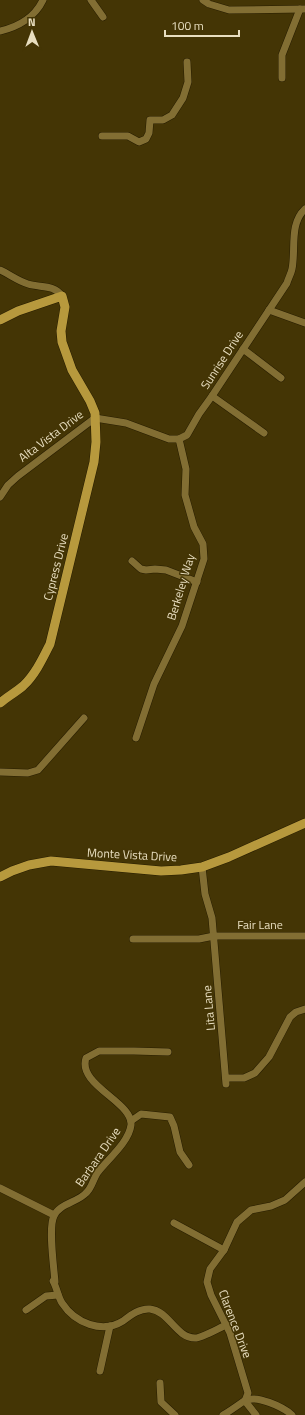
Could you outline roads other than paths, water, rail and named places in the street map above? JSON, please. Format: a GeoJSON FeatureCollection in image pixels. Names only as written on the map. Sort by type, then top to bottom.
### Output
{"type":"FeatureCollection","features":[{"type":"Feature","properties":{"kind":"main road"},"geometry":{"type":"LineString","coordinates":[[0,320],[18,311],[62,296]]}},
{"type":"Feature","properties":{"kind":"main road","name":"Alta Vista Drive"},"geometry":{"type":"LineString","coordinates":[[62,296],[65,307],[61,331],[62,342],[72,370],[94,409],[95,418]]}},
{"type":"Feature","properties":{"kind":"main road","name":"Cypress Drive"},"geometry":{"type":"LineString","coordinates":[[0,703],[31,677],[50,644],[94,462],[96,442],[95,418]]}},
{"type":"Feature","properties":{"kind":"main road","name":"Monte Vista Drive"},"geometry":{"type":"LineString","coordinates":[[0,877],[29,865],[51,861],[161,871],[202,867],[229,857],[305,823]]}},
{"type":"Feature","properties":{"kind":"street"},"geometry":{"type":"LineString","coordinates":[[0,31],[18,26],[32,16],[43,0]]}},
{"type":"Feature","properties":{"kind":"street"},"geometry":{"type":"LineString","coordinates":[[91,0],[103,17]]}},
{"type":"Feature","properties":{"kind":"street"},"geometry":{"type":"LineString","coordinates":[[203,0],[215,6],[229,10],[303,9],[282,54],[282,78]]}},
{"type":"Feature","properties":{"kind":"street"},"geometry":{"type":"LineString","coordinates":[[102,136],[128,136],[139,142],[146,139],[149,133],[150,120],[163,120],[172,115],[183,98],[188,82],[187,62]]}},
{"type":"Feature","properties":{"kind":"street","name":"Sunrise Drive"},"geometry":{"type":"LineString","coordinates":[[179,439],[187,435],[199,414],[287,283],[292,269],[296,226],[299,216],[305,209]]}},
{"type":"Feature","properties":{"kind":"street"},"geometry":{"type":"LineString","coordinates":[[0,270],[28,284],[54,288],[58,290],[62,296]]}},
{"type":"Feature","properties":{"kind":"street"},"geometry":{"type":"LineString","coordinates":[[269,310],[305,324]]}},
{"type":"Feature","properties":{"kind":"street"},"geometry":{"type":"LineString","coordinates":[[242,350],[281,378]]}},
{"type":"Feature","properties":{"kind":"street"},"geometry":{"type":"LineString","coordinates":[[212,396],[264,433]]}},
{"type":"Feature","properties":{"kind":"street"},"geometry":{"type":"LineString","coordinates":[[95,418],[126,423],[169,439],[179,439]]}},
{"type":"Feature","properties":{"kind":"street","name":"Alta Vista Drive"},"geometry":{"type":"LineString","coordinates":[[0,497],[8,485],[18,476],[95,418]]}},
{"type":"Feature","properties":{"kind":"street","name":"Berkeley Way"},"geometry":{"type":"LineString","coordinates":[[136,738],[154,684],[182,626],[204,559],[203,544],[194,527],[185,495],[186,469],[179,439]]}},
{"type":"Feature","properties":{"kind":"street"},"geometry":{"type":"LineString","coordinates":[[132,562],[142,569],[146,570],[155,568],[166,570],[197,582]]}},
{"type":"Feature","properties":{"kind":"street"},"geometry":{"type":"LineString","coordinates":[[0,772],[28,773],[38,770],[84,718]]}},
{"type":"Feature","properties":{"kind":"street","name":"Lita Lane"},"geometry":{"type":"LineString","coordinates":[[202,867],[205,894],[212,918],[226,1081],[244,1078],[255,1073],[269,1058],[290,1017],[296,1012],[305,1009]]}},
{"type":"Feature","properties":{"kind":"street"},"geometry":{"type":"LineString","coordinates":[[133,939],[199,939],[214,936]]}},
{"type":"Feature","properties":{"kind":"street","name":"Fair Lane"},"geometry":{"type":"LineString","coordinates":[[214,936],[305,936]]}},
{"type":"Feature","properties":{"kind":"street","name":"Barbara Drive"},"geometry":{"type":"LineString","coordinates":[[54,1215],[60,1209],[86,1194],[99,1171],[127,1138],[131,1126],[129,1116],[115,1101],[91,1080],[84,1068],[86,1058],[99,1051],[168,1052]]}},
{"type":"Feature","properties":{"kind":"street"},"geometry":{"type":"LineString","coordinates":[[131,1121],[141,1114],[170,1117],[174,1126],[180,1152],[189,1165]]}},
{"type":"Feature","properties":{"kind":"street","name":"Clarence Drive"},"geometry":{"type":"LineString","coordinates":[[245,1401],[248,1393],[226,1325],[211,1295],[207,1282],[210,1269],[224,1250],[237,1222],[251,1210],[271,1206],[285,1200],[305,1182]]}},
{"type":"Feature","properties":{"kind":"street"},"geometry":{"type":"LineString","coordinates":[[0,1188],[54,1215],[51,1226],[55,1282],[53,1281],[57,1288],[61,1302],[68,1312],[78,1320],[84,1323],[110,1326],[121,1322],[137,1311],[148,1309],[161,1313],[186,1336],[196,1338],[226,1325]]}},
{"type":"Feature","properties":{"kind":"street"},"geometry":{"type":"LineString","coordinates":[[174,1224],[224,1250]]}},
{"type":"Feature","properties":{"kind":"street"},"geometry":{"type":"LineString","coordinates":[[26,1310],[46,1296],[58,1295]]}},
{"type":"Feature","properties":{"kind":"street"},"geometry":{"type":"LineString","coordinates":[[100,1371],[110,1326]]}},
{"type":"Feature","properties":{"kind":"street"},"geometry":{"type":"LineString","coordinates":[[160,1383],[160,1402],[175,1415]]}},
{"type":"Feature","properties":{"kind":"street"},"geometry":{"type":"LineString","coordinates":[[223,1415],[245,1401],[258,1400],[274,1405],[292,1415]]}},
{"type":"Feature","properties":{"kind":"street"},"geometry":{"type":"LineString","coordinates":[[245,1401],[256,1415]]}}]}
